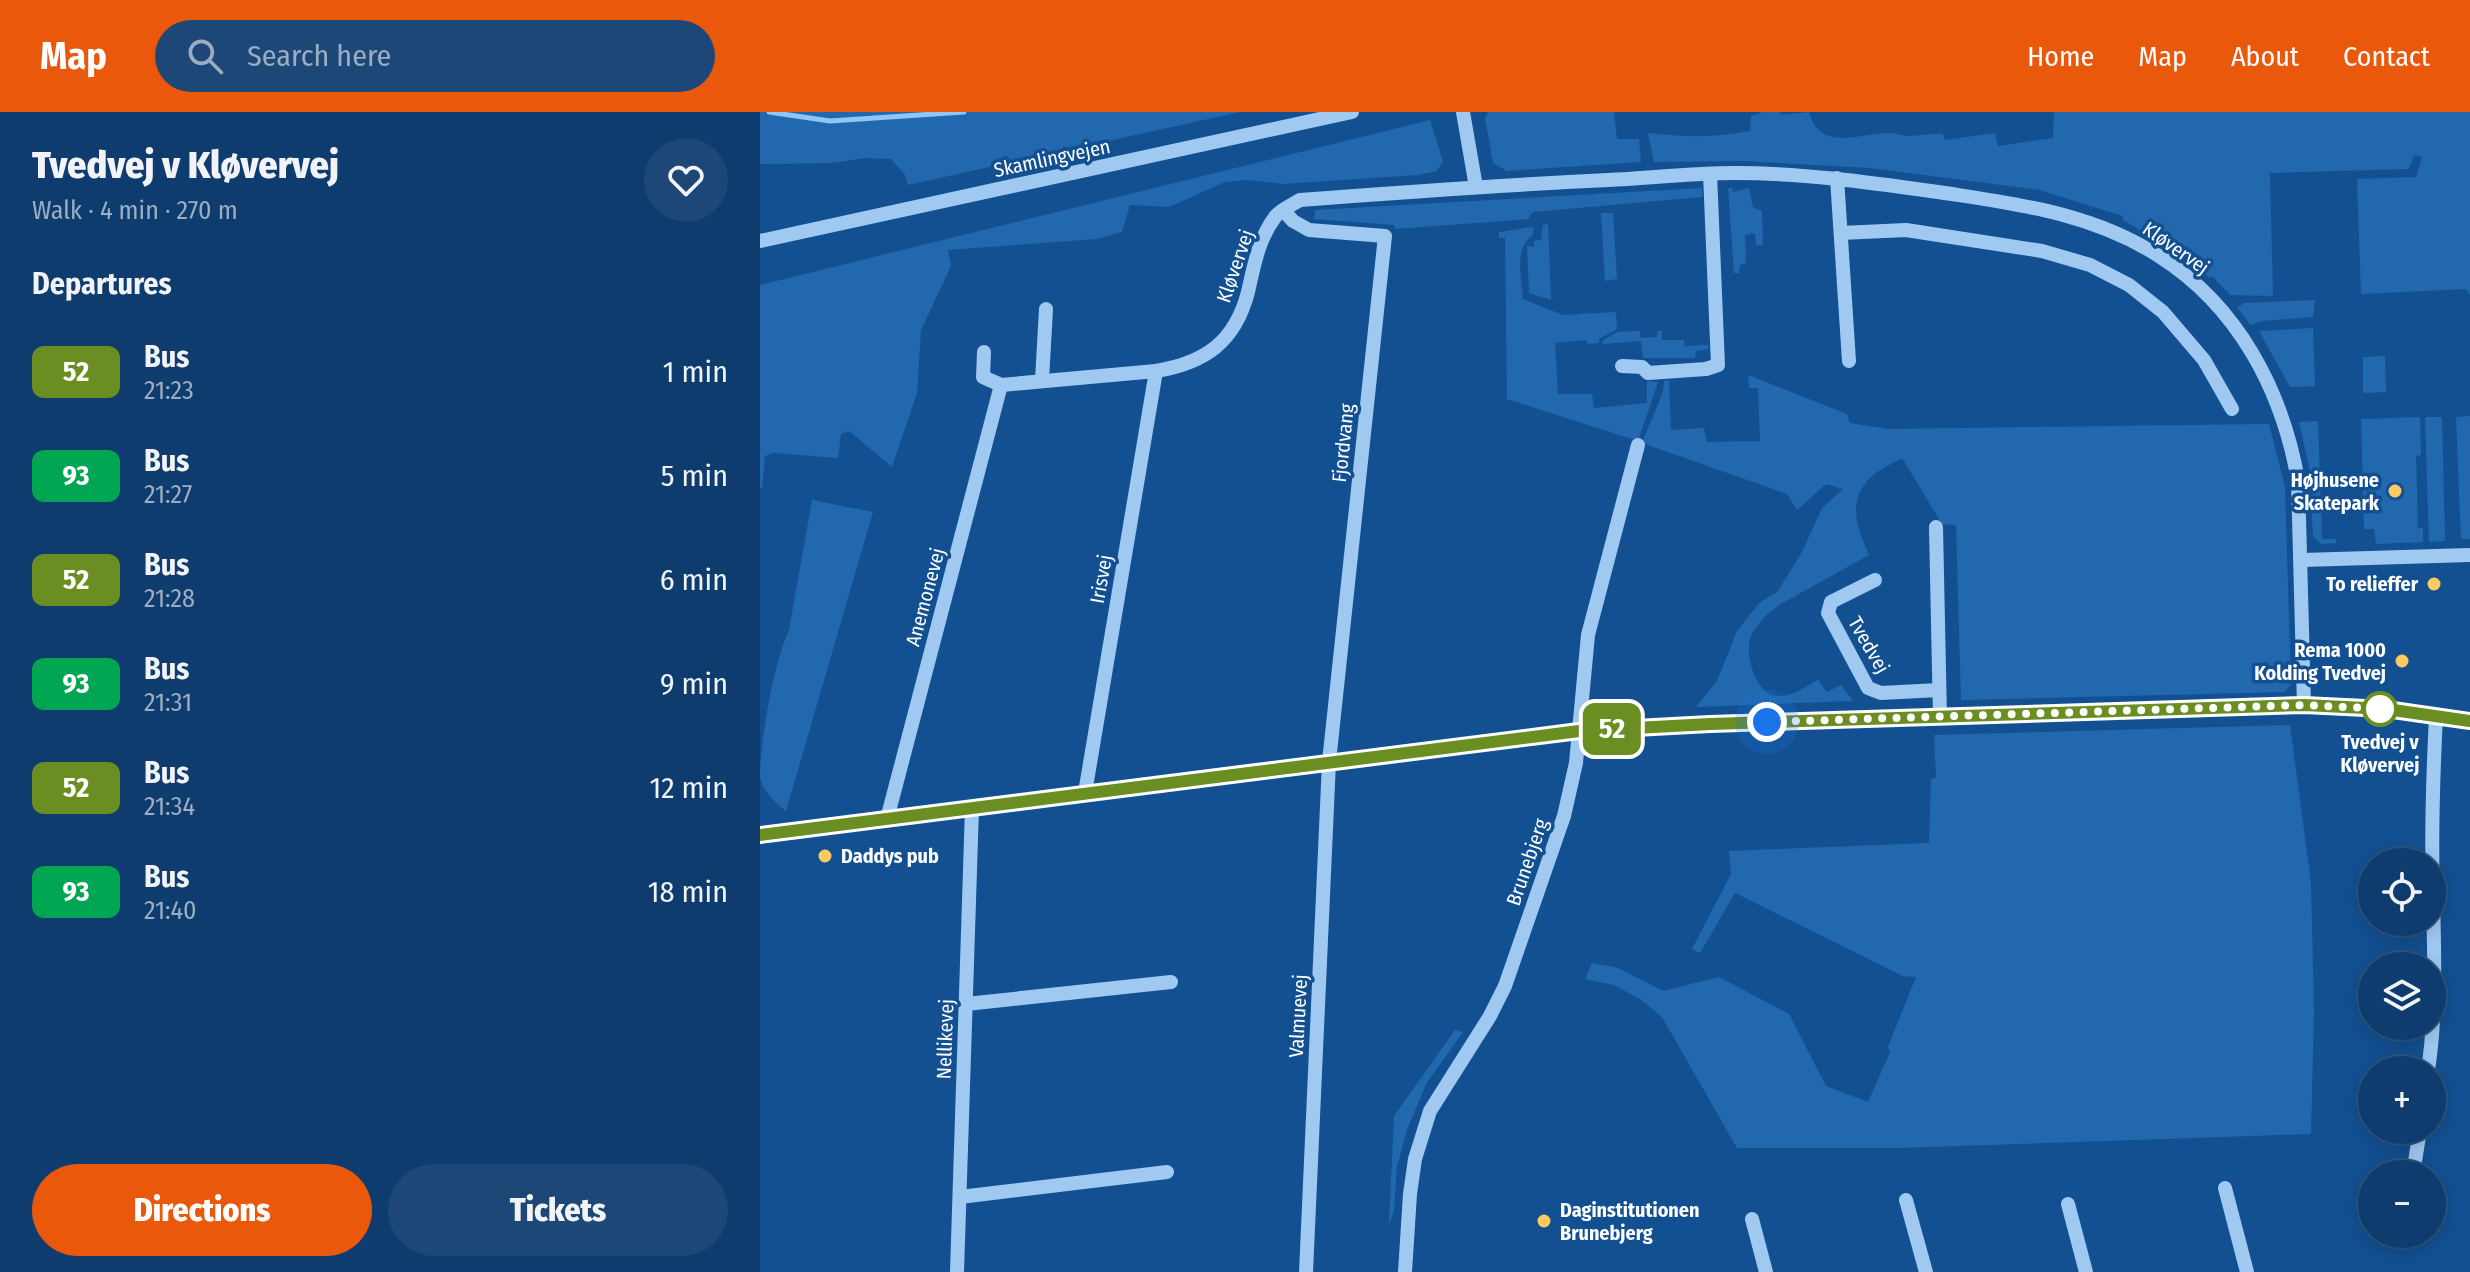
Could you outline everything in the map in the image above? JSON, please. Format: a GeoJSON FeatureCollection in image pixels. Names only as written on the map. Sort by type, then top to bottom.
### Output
{"type":"FeatureCollection","features":[{"type":"Feature","properties":{"kind":"street","name":"Skamlingvejen"},"geometry":{"type":"LineString","coordinates":[[760,241],[1352,112]]}},
{"type":"Feature","properties":{"kind":"street"},"geometry":{"type":"LineString","coordinates":[[1463,112],[1476,187]]}},
{"type":"Feature","properties":{"kind":"street"},"geometry":{"type":"LineString","coordinates":[[1622,366],[1642,367],[1648,373],[1706,369],[1718,365],[1710,174]]}},
{"type":"Feature","properties":{"kind":"street","name":"Kløvervej"},"geometry":{"type":"LineString","coordinates":[[1001,385],[1156,371],[1177,368],[1205,357],[1229,335],[1240,315],[1253,263],[1276,215],[1300,200],[1710,174],[1837,178],[2031,206],[2127,237],[2160,257],[2191,280],[2243,337],[2275,396],[2293,449],[2298,480],[2302,560],[2304,705]]}},
{"type":"Feature","properties":{"kind":"street"},"geometry":{"type":"LineString","coordinates":[[1837,178],[1849,361]]}},
{"type":"Feature","properties":{"kind":"street","name":"Fjordvang"},"geometry":{"type":"LineString","coordinates":[[1283,210],[1293,221],[1309,230],[1385,236],[1329,762]]}},
{"type":"Feature","properties":{"kind":"street"},"geometry":{"type":"LineString","coordinates":[[1841,233],[1906,230],[2042,251],[2090,265],[2129,285],[2163,312],[2204,360],[2232,409]]}},
{"type":"Feature","properties":{"kind":"street"},"geometry":{"type":"LineString","coordinates":[[1042,380],[1046,309]]}},
{"type":"Feature","properties":{"kind":"street"},"geometry":{"type":"LineString","coordinates":[[984,352],[983,377],[1001,385]]}},
{"type":"Feature","properties":{"kind":"street","name":"Irisvej"},"geometry":{"type":"LineString","coordinates":[[1085,793],[1156,371]]}},
{"type":"Feature","properties":{"kind":"street","name":"Anemonevej"},"geometry":{"type":"LineString","coordinates":[[887,819],[1001,385]]}},
{"type":"Feature","properties":{"kind":"street","name":"Brunebjerg"},"geometry":{"type":"LineString","coordinates":[[1405,1272],[1410,1194],[1423,1133],[1438,1095],[1490,1016],[1505,986],[1564,816],[1576,763],[1588,635],[1638,445]]}},
{"type":"Feature","properties":{"kind":"street"},"geometry":{"type":"LineString","coordinates":[[1936,527],[1940,718]]}},
{"type":"Feature","properties":{"kind":"street"},"geometry":{"type":"LineString","coordinates":[[2302,560],[2470,555]]}},
{"type":"Feature","properties":{"kind":"street","name":"Tvedvej"},"geometry":{"type":"LineString","coordinates":[[1875,580],[1831,602],[1828,608],[1868,688],[1881,693],[1939,690]]}},
{"type":"Feature","properties":{"kind":"street"},"geometry":{"type":"LineString","coordinates":[[760,835],[1579,731],[2304,705],[2386,709],[2470,721]]}},
{"type":"Feature","properties":{"kind":"street"},"geometry":{"type":"LineString","coordinates":[[2430,1056],[2436,971],[2432,787],[2436,716]]}},
{"type":"Feature","properties":{"kind":"street","name":"Valmuevej"},"geometry":{"type":"LineString","coordinates":[[1306,1272],[1329,762]]}},
{"type":"Feature","properties":{"kind":"street","name":"Nellikevej"},"geometry":{"type":"LineString","coordinates":[[957,1272],[972,808]]}},
{"type":"Feature","properties":{"kind":"street"},"geometry":{"type":"LineString","coordinates":[[966,1004],[1171,982]]}},
{"type":"Feature","properties":{"kind":"street"},"geometry":{"type":"LineString","coordinates":[[960,1197],[1167,1172]]}},
{"type":"Feature","properties":{"kind":"street"},"geometry":{"type":"LineString","coordinates":[[2225,1188],[2247,1272]]}},
{"type":"Feature","properties":{"kind":"street"},"geometry":{"type":"LineString","coordinates":[[1906,1200],[1926,1272]]}},
{"type":"Feature","properties":{"kind":"street"},"geometry":{"type":"LineString","coordinates":[[2068,1204],[2086,1272]]}},
{"type":"Feature","properties":{"kind":"street"},"geometry":{"type":"LineString","coordinates":[[1752,1219],[1766,1272]]}},
{"type":"Feature","properties":{"kind":"shaded area"},"geometry":{"type":"Polygon","coordinates":[[[760,112],[1240,112],[908,185],[905,175],[891,159],[760,164],[760,112]]]}},
{"type":"Feature","properties":{"kind":"shaded area"},"geometry":{"type":"Polygon","coordinates":[[[1488,112],[1614,112],[1617,139],[1639,139],[1641,162],[1507,171],[1493,163],[1485,118],[1488,112]]]}},
{"type":"Feature","properties":{"kind":"shaded area"},"geometry":{"type":"Polygon","coordinates":[[[1780,112],[1781,115],[1809,112],[1821,132],[1840,138],[1888,133],[1908,136],[1943,134],[1945,140],[1995,133],[1998,146],[2053,138],[2054,112],[2470,112],[2470,295],[2466,289],[2361,294],[2357,179],[2416,177],[2422,157],[2414,155],[2409,169],[2270,173],[2273,296],[2230,295],[2212,276],[2210,278],[2172,249],[2123,220],[2123,216],[2039,190],[1870,168],[1744,161],[1654,162],[1648,133],[1725,135],[1750,131],[1751,116],[1780,112]]]}},
{"type":"Feature","properties":{"kind":"shaded area"},"geometry":{"type":"Polygon","coordinates":[[[1430,120],[1443,161],[1437,171],[1283,184],[1247,180],[1225,182],[1169,207],[1130,205],[1122,232],[1097,239],[948,250],[951,266],[921,330],[917,393],[892,467],[849,431],[841,434],[838,458],[773,453],[765,456],[760,488],[760,285],[1430,120]]]}},
{"type":"Feature","properties":{"kind":"shaded area"},"geometry":{"type":"Polygon","coordinates":[[[1702,188],[1702,197],[1533,212],[1528,219],[1395,229],[1394,225],[1314,219],[1315,210],[1702,188]]]}},
{"type":"Feature","properties":{"kind":"shaded area"},"geometry":{"type":"Polygon","coordinates":[[[1728,188],[1732,188],[1733,192],[1749,188],[1753,207],[1762,211],[1763,245],[1756,245],[1755,233],[1745,235],[1746,263],[1740,265],[1739,273],[1734,273],[1728,188]]]}},
{"type":"Feature","properties":{"kind":"shaded area"},"geometry":{"type":"Polygon","coordinates":[[[1601,213],[1613,213],[1617,279],[1605,281],[1601,213]]]}},
{"type":"Feature","properties":{"kind":"shaded area"},"geometry":{"type":"Polygon","coordinates":[[[1548,224],[1551,300],[1529,293],[1527,246],[1534,247],[1534,241],[1541,240],[1543,225],[1548,224]]]}},
{"type":"Feature","properties":{"kind":"shaded area"},"geometry":{"type":"Polygon","coordinates":[[[1533,227],[1533,235],[1527,240],[1521,255],[1523,299],[1563,315],[1616,312],[1617,329],[1599,339],[1599,343],[1588,344],[1586,340],[1555,343],[1558,394],[1592,394],[1594,408],[1647,403],[1647,381],[1658,382],[1638,441],[1507,399],[1505,238],[1499,238],[1499,232],[1533,227]]]}},
{"type":"Feature","properties":{"kind":"shaded area"},"geometry":{"type":"Polygon","coordinates":[[[2315,300],[2313,317],[2262,321],[2251,325],[2237,308],[2244,303],[2315,300]]]}},
{"type":"Feature","properties":{"kind":"shaded area"},"geometry":{"type":"Polygon","coordinates":[[[2313,328],[2315,386],[2290,387],[2259,331],[2313,328]]]}},
{"type":"Feature","properties":{"kind":"shaded area"},"geometry":{"type":"Polygon","coordinates":[[[1640,331],[1640,338],[1657,337],[1657,331],[1662,331],[1662,340],[1684,340],[1685,346],[1708,345],[1708,349],[1696,351],[1695,358],[1643,358],[1641,341],[1603,344],[1602,341],[1617,332],[1640,331]]]}},
{"type":"Feature","properties":{"kind":"shaded area"},"geometry":{"type":"Polygon","coordinates":[[[2385,356],[2386,392],[2363,393],[2363,357],[2385,356]]]}},
{"type":"Feature","properties":{"kind":"shaded area"},"geometry":{"type":"Polygon","coordinates":[[[1748,375],[1847,414],[1850,423],[1888,429],[2269,424],[2285,487],[2291,684],[2285,692],[1961,700],[1956,525],[1942,524],[1902,458],[1873,475],[1858,496],[1856,516],[1869,555],[1779,605],[1762,620],[1750,639],[1749,655],[1754,674],[1770,694],[1788,695],[1818,680],[1827,692],[1841,685],[1853,701],[1696,707],[1717,681],[1737,631],[1759,603],[1777,592],[1801,554],[1822,508],[1843,489],[1826,484],[1797,510],[1787,494],[1642,443],[1663,392],[1664,381],[1669,380],[1671,430],[1704,428],[1707,442],[1760,441],[1758,388],[1749,388],[1748,375]]]}},
{"type":"Feature","properties":{"kind":"shaded area"},"geometry":{"type":"Polygon","coordinates":[[[2470,416],[2470,539],[2461,539],[2456,417],[2470,416]]]}},
{"type":"Feature","properties":{"kind":"shaded area","name":"Højhusene Skatepark"},"geometry":{"type":"Polygon","coordinates":[[[2420,417],[2421,455],[2416,456],[2418,527],[2414,528],[2423,528],[2423,542],[2376,544],[2374,529],[2364,529],[2361,419],[2420,417]]]}},
{"type":"Feature","properties":{"kind":"shaded area"},"geometry":{"type":"Polygon","coordinates":[[[2425,417],[2442,417],[2445,541],[2429,542],[2425,417]]]}},
{"type":"Feature","properties":{"kind":"shaded area"},"geometry":{"type":"Polygon","coordinates":[[[2318,421],[2322,539],[2336,539],[2336,543],[2321,544],[2313,536],[2309,466],[2299,422],[2318,421]]]}},
{"type":"Feature","properties":{"kind":"shaded area"},"geometry":{"type":"Polygon","coordinates":[[[812,500],[873,512],[786,811],[764,787],[760,777],[762,743],[778,661],[789,630],[812,500]]]}},
{"type":"Feature","properties":{"kind":"shaded area"},"geometry":{"type":"Polygon","coordinates":[[[2290,725],[2311,883],[2314,1009],[2311,1134],[1899,1148],[1737,1148],[1662,1017],[1640,999],[1614,985],[1585,979],[1592,963],[1616,967],[1663,991],[1719,977],[1789,1014],[1826,1086],[1868,1102],[1890,1052],[1888,1047],[1916,977],[1903,976],[1735,893],[1700,953],[1692,949],[1731,874],[1729,851],[1929,843],[1931,779],[1936,777],[1934,735],[2290,725]]]}},
{"type":"Feature","properties":{"kind":"shaded area"},"geometry":{"type":"Polygon","coordinates":[[[1455,1030],[1463,1032],[1426,1084],[1407,1130],[1397,1166],[1394,1211],[1389,1224],[1394,1116],[1455,1030]]]}},
{"type":"Feature","properties":{"kind":"waterway"},"geometry":{"type":"LineString","coordinates":[[769,112],[830,121],[964,112]]}},
{"type":"Feature","properties":{"kind":"bus line","name":"52"},"geometry":{"type":"LineString","coordinates":[[760,835],[1579,731],[2304,705],[2386,709],[2470,721]]}},
{"type":"Feature","properties":{"kind":"place","name":"Højhusene Skatepark"},"geometry":{"type":"Point","coordinates":[2395,491]}},
{"type":"Feature","properties":{"kind":"place","name":"To relieffer"},"geometry":{"type":"Point","coordinates":[2434,584]}},
{"type":"Feature","properties":{"kind":"place","name":"Rema 1000 Kolding Tvedvej"},"geometry":{"type":"Point","coordinates":[2402,661]}},
{"type":"Feature","properties":{"kind":"place","name":"Tvedvej v Kløvervej"},"geometry":{"type":"Point","coordinates":[2380,709]}},
{"type":"Feature","properties":{"kind":"place","name":"Daddys pub"},"geometry":{"type":"Point","coordinates":[825,856]}},
{"type":"Feature","properties":{"kind":"place","name":"Daginstitutionen Brunebjerg"},"geometry":{"type":"Point","coordinates":[1544,1221]}},
{"type":"Feature","properties":{"kind":"route"},"geometry":{"type":"LineString","coordinates":[[1767,722],[2304,705],[2386,709],[2380,709]]}}]}
